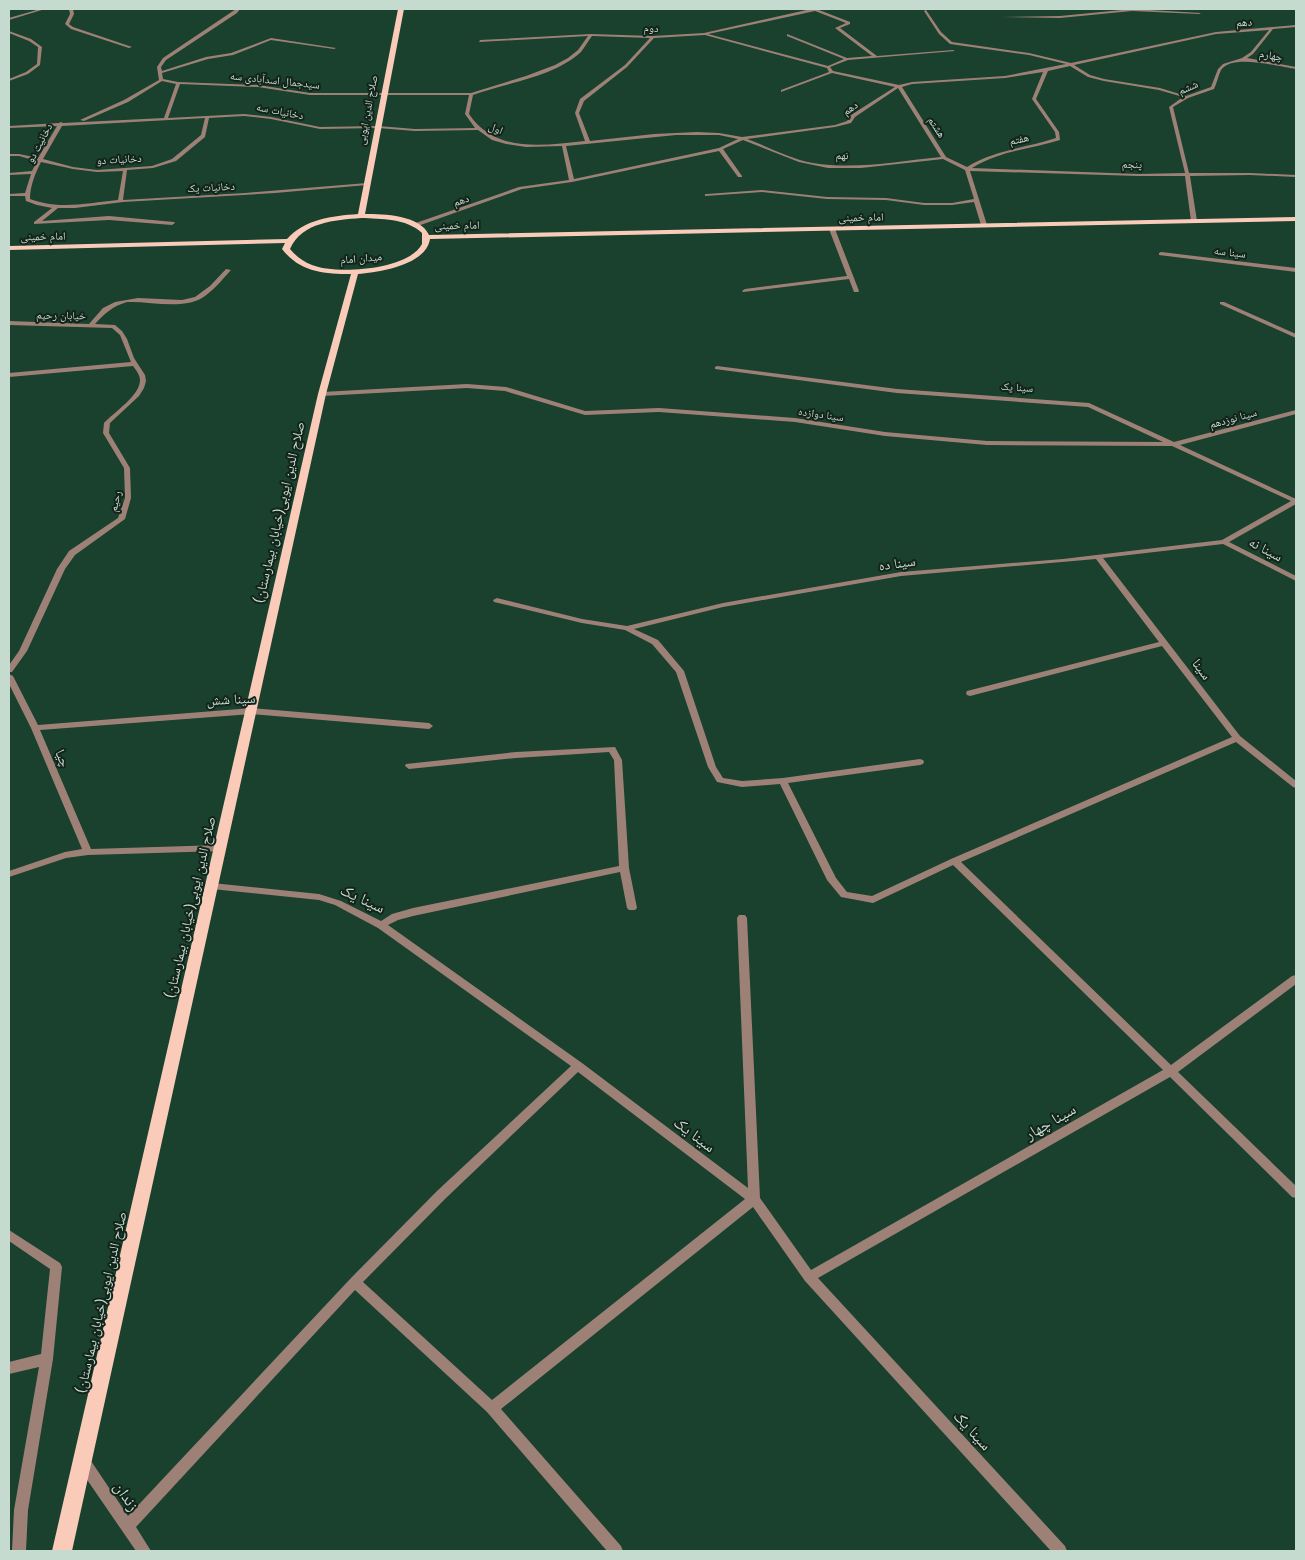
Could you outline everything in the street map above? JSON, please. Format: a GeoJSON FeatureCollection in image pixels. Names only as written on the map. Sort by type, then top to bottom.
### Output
{"type":"FeatureCollection","features":[{"type":"Feature","properties":{"kind":"main road","name":"صلاح الدین ایوبی"},"geometry":{"type":"LineString","coordinates":[[361,216],[400,9]]}},
{"type":"Feature","properties":{"kind":"main road"},"geometry":{"type":"LineString","coordinates":[[288,241],[299,232],[315,224],[361,216],[391,218],[415,225],[423,230],[427,237]]}},
{"type":"Feature","properties":{"kind":"main road","name":"امام خمینی"},"geometry":{"type":"LineString","coordinates":[[427,237],[1296,219]]}},
{"type":"Feature","properties":{"kind":"main road","name":"میدان امام"},"geometry":{"type":"LineString","coordinates":[[288,241],[286,249],[290,257],[299,264],[314,269],[354,272],[394,265],[410,259],[421,252],[426,244],[427,237]]}},
{"type":"Feature","properties":{"kind":"main road","name":"امام خمینی"},"geometry":{"type":"LineString","coordinates":[[9,248],[288,241]]}},
{"type":"Feature","properties":{"kind":"main road","name":"صلاح الدین ایوبی(خیابان بیمارستان)"},"geometry":{"type":"LineString","coordinates":[[62,1551],[322,394],[354,272]]}},
{"type":"Feature","properties":{"kind":"street"},"geometry":{"type":"LineString","coordinates":[[9,19],[43,9]]}},
{"type":"Feature","properties":{"kind":"street"},"geometry":{"type":"LineString","coordinates":[[71,9],[72,14],[67,24],[72,28],[130,47]]}},
{"type":"Feature","properties":{"kind":"street"},"geometry":{"type":"LineString","coordinates":[[162,80],[159,67],[164,59],[238,9]]}},
{"type":"Feature","properties":{"kind":"street","name":"دوم"},"geometry":{"type":"LineString","coordinates":[[480,41],[591,35],[653,37],[704,34],[819,9]]}},
{"type":"Feature","properties":{"kind":"street"},"geometry":{"type":"LineString","coordinates":[[1080,9],[1090,13]]}},
{"type":"Feature","properties":{"kind":"street"},"geometry":{"type":"LineString","coordinates":[[813,10],[849,24],[837,28],[875,56]]}},
{"type":"Feature","properties":{"kind":"street"},"geometry":{"type":"LineString","coordinates":[[1003,17],[1060,17],[1132,10],[1199,13]]}},
{"type":"Feature","properties":{"kind":"street"},"geometry":{"type":"LineString","coordinates":[[926,11],[940,33],[951,43],[1016,51],[1069,64],[1089,76],[1160,89],[1186,97]]}},
{"type":"Feature","properties":{"kind":"street","name":"دهم"},"geometry":{"type":"LineString","coordinates":[[415,225],[521,188],[572,181],[720,150],[744,138],[835,126],[848,122],[853,116],[899,86],[912,83],[1005,77],[1046,70],[1216,33],[1296,28]]}},
{"type":"Feature","properties":{"kind":"street","name":"ششم"},"geometry":{"type":"LineString","coordinates":[[1194,221],[1187,173],[1170,107],[1186,97],[1213,88],[1219,70],[1224,65],[1243,59],[1252,53],[1271,29]]}},
{"type":"Feature","properties":{"kind":"street"},"geometry":{"type":"LineString","coordinates":[[9,32],[30,40],[40,47],[39,64],[27,73],[9,80]]}},
{"type":"Feature","properties":{"kind":"street"},"geometry":{"type":"LineString","coordinates":[[704,34],[828,67],[832,72]]}},
{"type":"Feature","properties":{"kind":"street"},"geometry":{"type":"LineString","coordinates":[[470,94],[547,70],[579,52],[591,35]]}},
{"type":"Feature","properties":{"kind":"street"},"geometry":{"type":"LineString","coordinates":[[788,35],[847,59]]}},
{"type":"Feature","properties":{"kind":"street"},"geometry":{"type":"LineString","coordinates":[[588,143],[577,113],[582,100],[626,66],[653,37]]}},
{"type":"Feature","properties":{"kind":"street"},"geometry":{"type":"LineString","coordinates":[[159,73],[207,58],[232,54],[271,39],[334,48]]}},
{"type":"Feature","properties":{"kind":"street"},"geometry":{"type":"LineString","coordinates":[[828,67],[847,59],[953,51]]}},
{"type":"Feature","properties":{"kind":"street","name":"چهارم"},"geometry":{"type":"LineString","coordinates":[[1243,59],[1296,68]]}},
{"type":"Feature","properties":{"kind":"street","name":"هفتم"},"geometry":{"type":"LineString","coordinates":[[967,169],[975,164],[1018,148],[1058,139],[1057,132],[1034,99],[1046,70]]}},
{"type":"Feature","properties":{"kind":"street"},"geometry":{"type":"LineString","coordinates":[[782,91],[832,72],[899,86]]}},
{"type":"Feature","properties":{"kind":"street","name":"سیدجمال اسدآبادی سه"},"geometry":{"type":"LineString","coordinates":[[162,80],[178,83],[258,86],[310,94],[470,94]]}},
{"type":"Feature","properties":{"kind":"street","name":"دخانیات سه"},"geometry":{"type":"LineString","coordinates":[[78,122],[126,101],[162,80]]}},
{"type":"Feature","properties":{"kind":"street"},"geometry":{"type":"LineString","coordinates":[[164,120],[178,83]]}},
{"type":"Feature","properties":{"kind":"street","name":"هشتم"},"geometry":{"type":"LineString","coordinates":[[899,86],[944,158],[967,169]]}},
{"type":"Feature","properties":{"kind":"street","name":"اول"},"geometry":{"type":"LineString","coordinates":[[470,94],[467,114],[477,129],[495,140],[528,146],[564,145],[698,133],[744,138]]}},
{"type":"Feature","properties":{"kind":"street","name":"دخانیات سه"},"geometry":{"type":"LineString","coordinates":[[9,127],[78,122],[262,116],[320,128],[477,129]]}},
{"type":"Feature","properties":{"kind":"street","name":"دخانیات دو"},"geometry":{"type":"LineString","coordinates":[[9,155],[42,159],[72,168],[97,171],[153,167],[174,160],[203,136],[207,117]]}},
{"type":"Feature","properties":{"kind":"street","name":"دخانیت دو"},"geometry":{"type":"LineString","coordinates":[[26,194],[34,172],[61,123]]}},
{"type":"Feature","properties":{"kind":"street","name":"نهم"},"geometry":{"type":"LineString","coordinates":[[744,138],[782,155],[812,164],[849,166],[944,158]]}},
{"type":"Feature","properties":{"kind":"street"},"geometry":{"type":"LineString","coordinates":[[564,145],[572,181]]}},
{"type":"Feature","properties":{"kind":"street"},"geometry":{"type":"LineString","coordinates":[[720,150],[740,176]]}},
{"type":"Feature","properties":{"kind":"street"},"geometry":{"type":"LineString","coordinates":[[967,169],[984,225]]}},
{"type":"Feature","properties":{"kind":"street","name":"پنجم"},"geometry":{"type":"LineString","coordinates":[[967,169],[1138,175],[1187,173],[1296,176]]}},
{"type":"Feature","properties":{"kind":"street"},"geometry":{"type":"LineString","coordinates":[[120,201],[125,170]]}},
{"type":"Feature","properties":{"kind":"street"},"geometry":{"type":"LineString","coordinates":[[9,174],[34,172]]}},
{"type":"Feature","properties":{"kind":"street","name":"دخانیات یک"},"geometry":{"type":"LineString","coordinates":[[26,194],[28,200],[34,203],[56,207],[120,201],[268,194],[367,184]]}},
{"type":"Feature","properties":{"kind":"street"},"geometry":{"type":"LineString","coordinates":[[707,194],[762,191],[827,198],[886,199],[924,204],[952,204],[976,200]]}},
{"type":"Feature","properties":{"kind":"street"},"geometry":{"type":"LineString","coordinates":[[9,195],[26,194]]}},
{"type":"Feature","properties":{"kind":"street"},"geometry":{"type":"LineString","coordinates":[[56,207],[36,223],[109,218],[172,223]]}},
{"type":"Feature","properties":{"kind":"street"},"geometry":{"type":"LineString","coordinates":[[832,229],[856,291]]}},
{"type":"Feature","properties":{"kind":"street","name":"سینا سه"},"geometry":{"type":"LineString","coordinates":[[1161,254],[1296,270]]}},
{"type":"Feature","properties":{"kind":"street"},"geometry":{"type":"LineString","coordinates":[[91,325],[106,308],[118,303],[192,300],[202,296],[228,270]]}},
{"type":"Feature","properties":{"kind":"street"},"geometry":{"type":"LineString","coordinates":[[745,290],[851,277]]}},
{"type":"Feature","properties":{"kind":"street"},"geometry":{"type":"LineString","coordinates":[[1222,303],[1294,333]]}},
{"type":"Feature","properties":{"kind":"street","name":"خیابان رحیم"},"geometry":{"type":"LineString","coordinates":[[9,323],[114,326]]}},
{"type":"Feature","properties":{"kind":"street","name":"رحیم"},"geometry":{"type":"LineString","coordinates":[[9,670],[23,651],[61,569],[72,553],[122,519],[128,498],[127,468],[106,433],[106,423],[140,394],[143,376],[133,364],[124,335],[114,326]]}},
{"type":"Feature","properties":{"kind":"street"},"geometry":{"type":"LineString","coordinates":[[9,375],[133,364]]}},
{"type":"Feature","properties":{"kind":"street","name":"سینا یک"},"geometry":{"type":"LineString","coordinates":[[717,368],[897,391],[1089,405],[1296,501]]}},
{"type":"Feature","properties":{"kind":"street","name":"سینا دوازده"},"geometry":{"type":"LineString","coordinates":[[322,394],[467,386],[506,389],[585,413],[659,410],[794,420],[885,434],[986,443],[1175,444]]}},
{"type":"Feature","properties":{"kind":"street","name":"سینا نوزدهم"},"geometry":{"type":"LineString","coordinates":[[1175,444],[1296,412]]}},
{"type":"Feature","properties":{"kind":"street","name":"سینا ده"},"geometry":{"type":"LineString","coordinates":[[497,600],[582,621],[627,628],[723,605],[901,574],[1098,557],[1224,542],[1296,501]]}},
{"type":"Feature","properties":{"kind":"street","name":"سینا نه"},"geometry":{"type":"LineString","coordinates":[[1224,542],[1296,579]]}},
{"type":"Feature","properties":{"kind":"street","name":"سینا"},"geometry":{"type":"LineString","coordinates":[[1098,557],[1237,738],[1296,785]]}},
{"type":"Feature","properties":{"kind":"street"},"geometry":{"type":"LineString","coordinates":[[627,628],[655,642],[680,671],[712,767],[720,780],[742,784],[783,781],[920,762]]}},
{"type":"Feature","properties":{"kind":"street"},"geometry":{"type":"LineString","coordinates":[[970,693],[1165,643]]}},
{"type":"Feature","properties":{"kind":"street","name":"چیا"},"geometry":{"type":"LineString","coordinates":[[9,676],[35,728],[88,852]]}},
{"type":"Feature","properties":{"kind":"street","name":"سینا شش"},"geometry":{"type":"LineString","coordinates":[[35,728],[252,711],[428,726]]}},
{"type":"Feature","properties":{"kind":"street"},"geometry":{"type":"LineString","coordinates":[[783,781],[832,880],[844,895],[872,900],[954,861],[1237,738]]}},
{"type":"Feature","properties":{"kind":"street"},"geometry":{"type":"LineString","coordinates":[[409,766],[516,755],[612,749],[618,760],[624,868],[632,908]]}},
{"type":"Feature","properties":{"kind":"street"},"geometry":{"type":"LineString","coordinates":[[9,874],[65,855],[88,852],[221,848]]}},
{"type":"Feature","properties":{"kind":"street"},"geometry":{"type":"LineString","coordinates":[[954,861],[1296,1193]]}},
{"type":"Feature","properties":{"kind":"street"},"geometry":{"type":"LineString","coordinates":[[381,924],[394,917],[413,912],[624,868]]}},
{"type":"Feature","properties":{"kind":"street","name":"سینا یک"},"geometry":{"type":"LineString","coordinates":[[212,886],[319,897],[338,903],[381,924],[578,1066],[754,1199],[809,1277],[1060,1551]]}},
{"type":"Feature","properties":{"kind":"street"},"geometry":{"type":"LineString","coordinates":[[492,1408],[754,1199],[742,918]]}},
{"type":"Feature","properties":{"kind":"street","name":"سینا چهار"},"geometry":{"type":"LineString","coordinates":[[809,1277],[1171,1071],[1296,979]]}},
{"type":"Feature","properties":{"kind":"street"},"geometry":{"type":"LineString","coordinates":[[127,1527],[355,1282],[441,1195],[578,1066]]}},
{"type":"Feature","properties":{"kind":"street"},"geometry":{"type":"LineString","coordinates":[[9,1235],[56,1267],[47,1359],[21,1510],[19,1551]]}},
{"type":"Feature","properties":{"kind":"street"},"geometry":{"type":"LineString","coordinates":[[355,1282],[492,1408],[616,1551]]}},
{"type":"Feature","properties":{"kind":"street"},"geometry":{"type":"LineString","coordinates":[[9,1368],[47,1359]]}},
{"type":"Feature","properties":{"kind":"street","name":"زندان"},"geometry":{"type":"LineString","coordinates":[[82,1461],[144,1551]]}}]}
